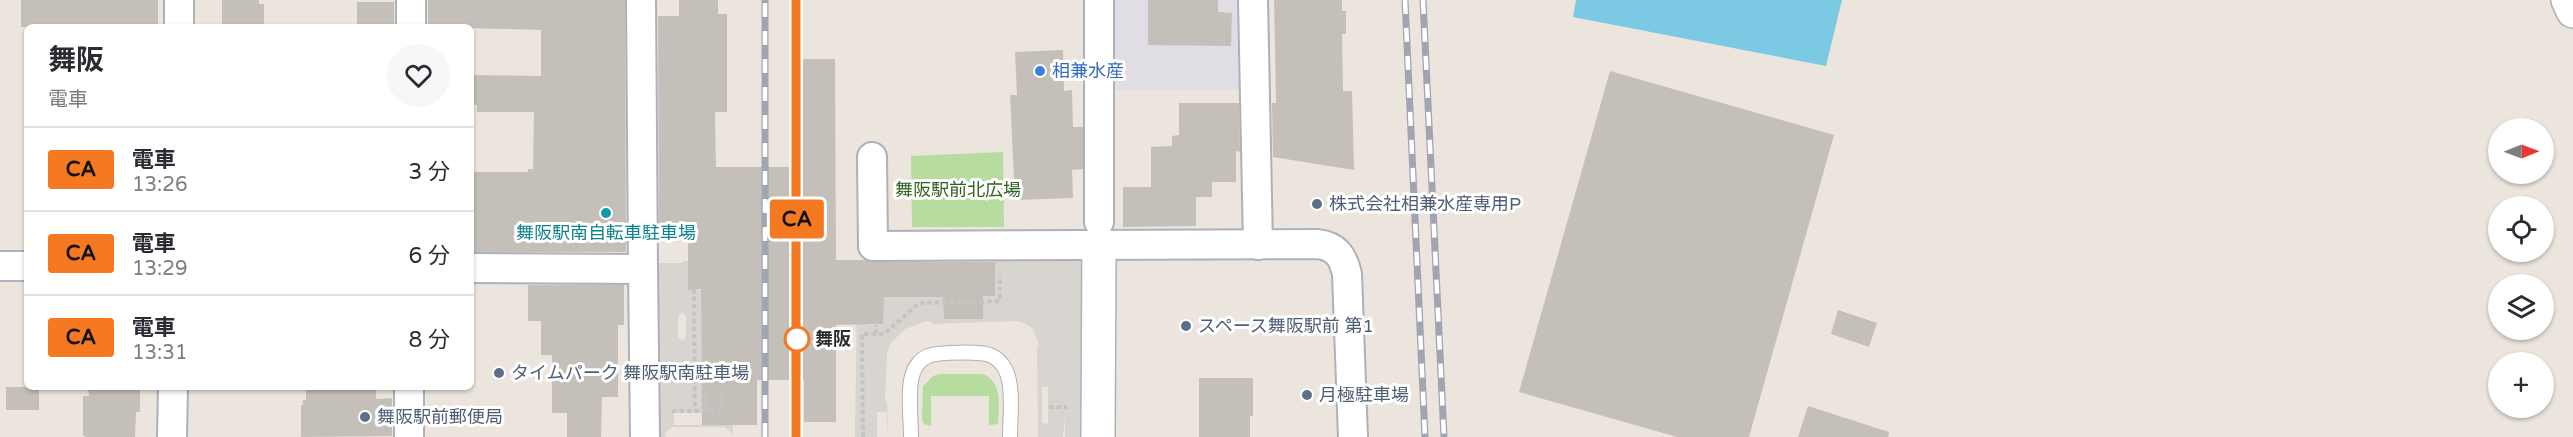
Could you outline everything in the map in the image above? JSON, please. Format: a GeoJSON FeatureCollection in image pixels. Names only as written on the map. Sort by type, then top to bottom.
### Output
{"type":"FeatureCollection","features":[{"type":"Feature","properties":{"kind":"street"},"geometry":{"type":"LineString","coordinates":[[179,0],[179,24]]}},
{"type":"Feature","properties":{"kind":"street"},"geometry":{"type":"LineString","coordinates":[[411,0],[411,24]]}},
{"type":"Feature","properties":{"kind":"street"},"geometry":{"type":"LineString","coordinates":[[641,0],[645,437]]}},
{"type":"Feature","properties":{"kind":"street"},"geometry":{"type":"LineString","coordinates":[[1098,437],[1100,0]]}},
{"type":"Feature","properties":{"kind":"street"},"geometry":{"type":"LineString","coordinates":[[1253,0],[1258,245]]}},
{"type":"Feature","properties":{"kind":"street"},"geometry":{"type":"LineString","coordinates":[[2568,0],[2573,11]]}},
{"type":"Feature","properties":{"kind":"street"},"geometry":{"type":"LineString","coordinates":[[872,157],[873,246],[1099,234],[1258,245],[1326,245],[1335,249],[1341,256],[1347,274],[1353,437]]}},
{"type":"Feature","properties":{"kind":"street"},"geometry":{"type":"LineString","coordinates":[[0,266],[24,266]]}},
{"type":"Feature","properties":{"kind":"street"},"geometry":{"type":"LineString","coordinates":[[474,268],[643,269]]}},
{"type":"Feature","properties":{"kind":"street"},"geometry":{"type":"LineString","coordinates":[[172,437],[173,390]]}},
{"type":"Feature","properties":{"kind":"street"},"geometry":{"type":"LineString","coordinates":[[409,390],[409,437]]}},
{"type":"Feature","properties":{"kind":"lane"},"geometry":{"type":"LineString","coordinates":[[911,437],[912,374],[918,363],[939,354],[985,354],[994,357],[1007,371],[1010,437]]}},
{"type":"Feature","properties":{"kind":"path"},"geometry":{"type":"LineString","coordinates":[[863,437],[862,334],[884,334],[919,303],[1000,301],[997,283],[1000,264]]}},
{"type":"Feature","properties":{"kind":"path"},"geometry":{"type":"LineString","coordinates":[[694,290],[695,411]]}},
{"type":"Feature","properties":{"kind":"path"},"geometry":{"type":"LineString","coordinates":[[876,325],[876,334]]}},
{"type":"Feature","properties":{"kind":"path"},"geometry":{"type":"LineString","coordinates":[[706,392],[706,411]]}},
{"type":"Feature","properties":{"kind":"path"},"geometry":{"type":"LineString","coordinates":[[662,410],[722,411],[722,392]]}},
{"type":"Feature","properties":{"kind":"path"},"geometry":{"type":"LineString","coordinates":[[1049,407],[1074,407]]}},
{"type":"Feature","properties":{"kind":"shaded area"},"geometry":{"type":"Polygon","coordinates":[[[1107,0],[1240,0],[1242,90],[1107,90],[1107,0]]]}},
{"type":"Feature","properties":{"kind":"shaded area"},"geometry":{"type":"Polygon","coordinates":[[[995,258],[1078,258],[1082,262],[1083,437],[1065,437],[1065,416],[1063,437],[1038,437],[1037,346],[1039,345],[1033,329],[1017,321],[932,324],[926,321],[905,329],[890,344],[887,354],[885,401],[887,402],[888,437],[886,412],[877,412],[877,437],[855,437],[857,297],[869,297],[869,325],[883,324],[883,297],[995,296],[995,258]],[[944,312],[944,319],[983,318],[983,312],[944,312]],[[1042,387],[1042,423],[1048,424],[1048,387],[1042,387]]]}},
{"type":"Feature","properties":{"kind":"shaded area"},"geometry":{"type":"Polygon","coordinates":[[[688,261],[688,289],[701,290],[702,392],[733,392],[733,434],[725,427],[672,427],[666,432],[665,437],[659,437],[658,263],[688,261]],[[682,312],[678,317],[678,337],[682,341],[686,337],[686,316],[682,312]],[[674,413],[674,425],[724,425],[724,413],[674,413]]]}},
{"type":"Feature","properties":{"kind":"green space","name":"舞阪駅前北広場"},"geometry":{"type":"Polygon","coordinates":[[[1003,152],[1004,227],[912,227],[911,156],[1003,152]]]}},
{"type":"Feature","properties":{"kind":"green space"},"geometry":{"type":"Polygon","coordinates":[[[983,374],[989,378],[997,389],[998,424],[989,425],[989,396],[931,396],[931,426],[924,424],[922,420],[923,386],[933,376],[983,374]]]}},
{"type":"Feature","properties":{"kind":"water"},"geometry":{"type":"Polygon","coordinates":[[[1576,0],[1842,0],[1826,66],[1573,17],[1576,0]]]}},
{"type":"Feature","properties":{"kind":"building"},"geometry":{"type":"Polygon","coordinates":[[[21,0],[158,0],[158,24],[24,24],[24,27],[21,27],[21,0]]]}},
{"type":"Feature","properties":{"kind":"building"},"geometry":{"type":"Polygon","coordinates":[[[222,0],[259,0],[259,4],[264,4],[264,24],[222,24],[222,0]]]}},
{"type":"Feature","properties":{"kind":"building"},"geometry":{"type":"Polygon","coordinates":[[[428,0],[625,0],[626,252],[474,252],[474,172],[528,172],[528,169],[533,169],[534,112],[477,112],[477,105],[474,105],[474,75],[541,76],[541,30],[474,28],[474,24],[428,24],[428,0]]]}},
{"type":"Feature","properties":{"kind":"building"},"geometry":{"type":"Polygon","coordinates":[[[679,0],[718,0],[718,14],[727,14],[727,112],[715,112],[716,167],[803,167],[803,59],[835,59],[836,260],[995,262],[995,296],[983,296],[983,319],[944,319],[943,297],[884,297],[883,324],[836,325],[836,422],[804,422],[804,380],[757,380],[757,425],[702,425],[701,289],[688,290],[688,234],[659,234],[658,16],[679,16],[679,0]]]}},
{"type":"Feature","properties":{"kind":"building"},"geometry":{"type":"Polygon","coordinates":[[[1148,0],[1218,0],[1218,12],[1232,13],[1231,46],[1148,45],[1148,0]]]}},
{"type":"Feature","properties":{"kind":"building"},"geometry":{"type":"Polygon","coordinates":[[[1274,0],[1342,0],[1342,11],[1346,11],[1346,34],[1342,34],[1343,91],[1352,91],[1354,170],[1273,157],[1272,103],[1276,103],[1274,0]]]}},
{"type":"Feature","properties":{"kind":"building"},"geometry":{"type":"Polygon","coordinates":[[[357,2],[394,2],[394,24],[357,24],[357,2]]]}},
{"type":"Feature","properties":{"kind":"building"},"geometry":{"type":"Polygon","coordinates":[[[1063,50],[1064,91],[1072,90],[1073,127],[1083,127],[1083,169],[1072,170],[1073,198],[1015,200],[1010,95],[1017,95],[1015,52],[1063,50]]]}},
{"type":"Feature","properties":{"kind":"building"},"geometry":{"type":"Polygon","coordinates":[[[1610,71],[1834,135],[1749,437],[1677,437],[1519,392],[1610,71]]]}},
{"type":"Feature","properties":{"kind":"building"},"geometry":{"type":"Polygon","coordinates":[[[1179,103],[1239,103],[1240,152],[1236,151],[1236,182],[1212,182],[1212,197],[1196,197],[1196,226],[1123,227],[1123,187],[1151,187],[1151,147],[1172,146],[1172,136],[1179,135],[1179,103]]]}},
{"type":"Feature","properties":{"kind":"building"},"geometry":{"type":"Polygon","coordinates":[[[528,285],[624,285],[624,325],[618,325],[618,397],[602,397],[601,437],[567,437],[567,413],[552,413],[552,355],[541,355],[541,321],[528,321],[528,285]]]}},
{"type":"Feature","properties":{"kind":"building"},"geometry":{"type":"Polygon","coordinates":[[[1838,310],[1877,323],[1869,347],[1831,334],[1838,310]]]}},
{"type":"Feature","properties":{"kind":"building"},"geometry":{"type":"Polygon","coordinates":[[[1199,378],[1253,378],[1253,416],[1250,416],[1250,437],[1199,437],[1199,378]]]}},
{"type":"Feature","properties":{"kind":"building"},"geometry":{"type":"Polygon","coordinates":[[[6,387],[39,390],[39,410],[6,410],[6,387]]]}},
{"type":"Feature","properties":{"kind":"building"},"geometry":{"type":"Polygon","coordinates":[[[88,390],[140,390],[140,412],[136,412],[135,437],[86,437],[83,435],[83,396],[89,396],[88,390]]]}},
{"type":"Feature","properties":{"kind":"building"},"geometry":{"type":"Polygon","coordinates":[[[306,390],[376,390],[376,399],[392,398],[392,436],[301,437],[301,405],[303,405],[303,400],[306,400],[306,390]]]}},
{"type":"Feature","properties":{"kind":"building"},"geometry":{"type":"Polygon","coordinates":[[[1808,406],[1889,432],[1888,437],[1798,437],[1808,406]]]}},
{"type":"Feature","properties":{"kind":"railway"},"geometry":{"type":"LineString","coordinates":[[765,0],[765,437]]}},
{"type":"Feature","properties":{"kind":"railway"},"geometry":{"type":"LineString","coordinates":[[796,0],[796,437]]}},
{"type":"Feature","properties":{"kind":"railway"},"geometry":{"type":"LineString","coordinates":[[1405,0],[1425,437]]}},
{"type":"Feature","properties":{"kind":"railway"},"geometry":{"type":"LineString","coordinates":[[1423,0],[1444,437]]}},
{"type":"Feature","properties":{"kind":"train","name":"CA"},"geometry":{"type":"LineString","coordinates":[[796,0],[796,437]]}},
{"type":"Feature","properties":{"kind":"place","name":"相兼水産"},"geometry":{"type":"Point","coordinates":[1040,71]}},
{"type":"Feature","properties":{"kind":"place","name":"株式会社相兼水産専用P"},"geometry":{"type":"Point","coordinates":[1317,204]}},
{"type":"Feature","properties":{"kind":"place","name":"舞阪駅南自転車駐車場"},"geometry":{"type":"Point","coordinates":[606,213]}},
{"type":"Feature","properties":{"kind":"place","name":"スペース舞阪駅前 第1"},"geometry":{"type":"Point","coordinates":[1186,326]}},
{"type":"Feature","properties":{"kind":"place","name":"舞阪"},"geometry":{"type":"Point","coordinates":[797,339]}},
{"type":"Feature","properties":{"kind":"place","name":"タイムパーク 舞阪駅南駐車場"},"geometry":{"type":"Point","coordinates":[499,373]}},
{"type":"Feature","properties":{"kind":"place","name":"月極駐車場"},"geometry":{"type":"Point","coordinates":[1307,395]}},
{"type":"Feature","properties":{"kind":"place","name":"舞阪駅前郵便局"},"geometry":{"type":"Point","coordinates":[365,417]}}]}
